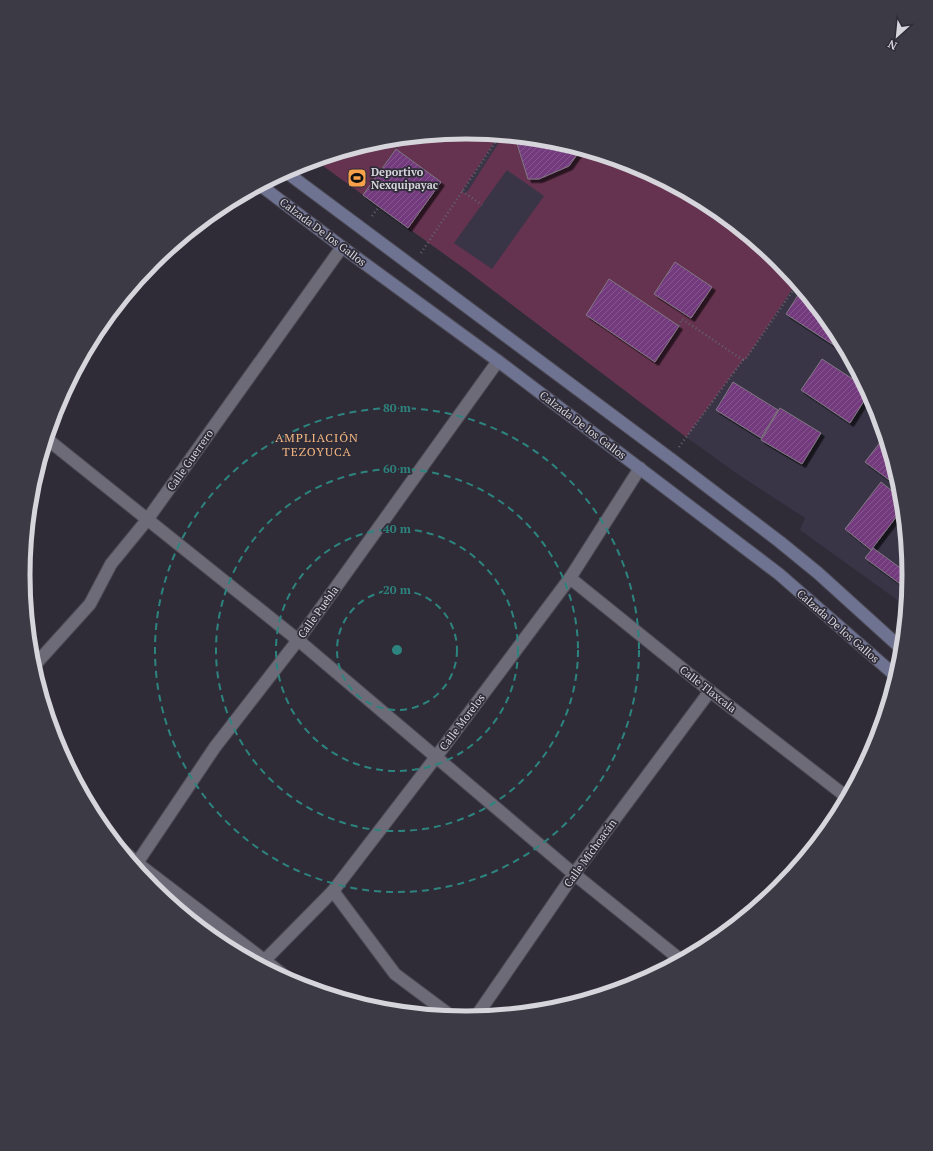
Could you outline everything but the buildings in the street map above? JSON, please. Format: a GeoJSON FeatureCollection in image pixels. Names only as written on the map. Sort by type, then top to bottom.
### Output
{"type":"FeatureCollection","features":[{"type":"Feature","properties":{"kind":"main road"},"geometry":{"type":"LineString","coordinates":[[291,176],[780,542],[818,573],[897,645]]}},
{"type":"Feature","properties":{"kind":"main road","name":"Calzada De los Gallos"},"geometry":{"type":"LineString","coordinates":[[265,188],[498,361],[778,574],[892,673]]}},
{"type":"Feature","properties":{"kind":"street","name":"Calle Guerrero"},"geometry":{"type":"LineString","coordinates":[[38,661],[90,604],[110,564],[147,520],[342,247]]}},
{"type":"Feature","properties":{"kind":"street","name":"Calle Puebla"},"geometry":{"type":"LineString","coordinates":[[137,862],[215,747],[298,640],[498,361]]}},
{"type":"Feature","properties":{"kind":"street"},"geometry":{"type":"LineString","coordinates":[[51,442],[298,640],[574,874],[678,958]]}},
{"type":"Feature","properties":{"kind":"street","name":"Calle Morelos"},"geometry":{"type":"LineString","coordinates":[[265,960],[333,891],[436,757],[570,578],[640,468]]}},
{"type":"Feature","properties":{"kind":"street","name":"Calle Tlaxcala"},"geometry":{"type":"LineString","coordinates":[[570,578],[710,691],[844,795]]}},
{"type":"Feature","properties":{"kind":"street","name":"Calle Michoacán"},"geometry":{"type":"LineString","coordinates":[[479,1012],[574,874],[710,691]]}},
{"type":"Feature","properties":{"kind":"street"},"geometry":{"type":"LineString","coordinates":[[141,866],[275,968]]}},
{"type":"Feature","properties":{"kind":"street"},"geometry":{"type":"LineString","coordinates":[[333,891],[395,974],[445,1011]]}},
{"type":"Feature","properties":{"kind":"path"},"geometry":{"type":"LineString","coordinates":[[412,266],[496,140]]}},
{"type":"Feature","properties":{"kind":"path"},"geometry":{"type":"LineString","coordinates":[[462,191],[482,204]]}},
{"type":"Feature","properties":{"kind":"path"},"geometry":{"type":"LineString","coordinates":[[671,459],[743,360],[745,360],[795,288]]}},
{"type":"Feature","properties":{"kind":"path"},"geometry":{"type":"LineString","coordinates":[[679,326],[682,319],[743,360]]}},
{"type":"Feature","properties":{"kind":"shaded area"},"geometry":{"type":"Polygon","coordinates":[[[466,139],[523,143],[552,147],[579,154],[634,172],[685,197],[732,229],[754,247],[795,288],[813,310],[845,357],[870,408],[880,435],[895,490],[902,547],[902,603],[800,530],[805,518],[739,475],[686,437],[465,269],[408,228],[441,182],[396,149],[399,144],[438,140],[466,139]]]}},
{"type":"Feature","properties":{"kind":"shaded area"},"geometry":{"type":"Polygon","coordinates":[[[438,140],[496,140],[462,191],[466,194],[500,141],[517,142],[528,179],[539,179],[569,166],[578,154],[607,162],[660,184],[685,197],[709,213],[754,247],[794,287],[745,360],[743,360],[686,437],[465,269],[408,228],[441,182],[396,149],[399,144],[438,140]],[[507,170],[454,243],[492,269],[544,196],[507,170]]]}},
{"type":"Feature","properties":{"kind":"shaded area","name":"Deportivo Nexquipayac"},"geometry":{"type":"Polygon","coordinates":[[[398,145],[363,195],[321,164],[381,147],[398,145]]]}},
{"type":"Feature","properties":{"kind":"place","name":"Deportivo Nexquipayac"},"geometry":{"type":"Point","coordinates":[357,178]}},
{"type":"Feature","properties":{"kind":"district","name":"AMPLIACIÓN TEZOYUCA"},"geometry":{"type":"Point","coordinates":[317,445]}}]}
